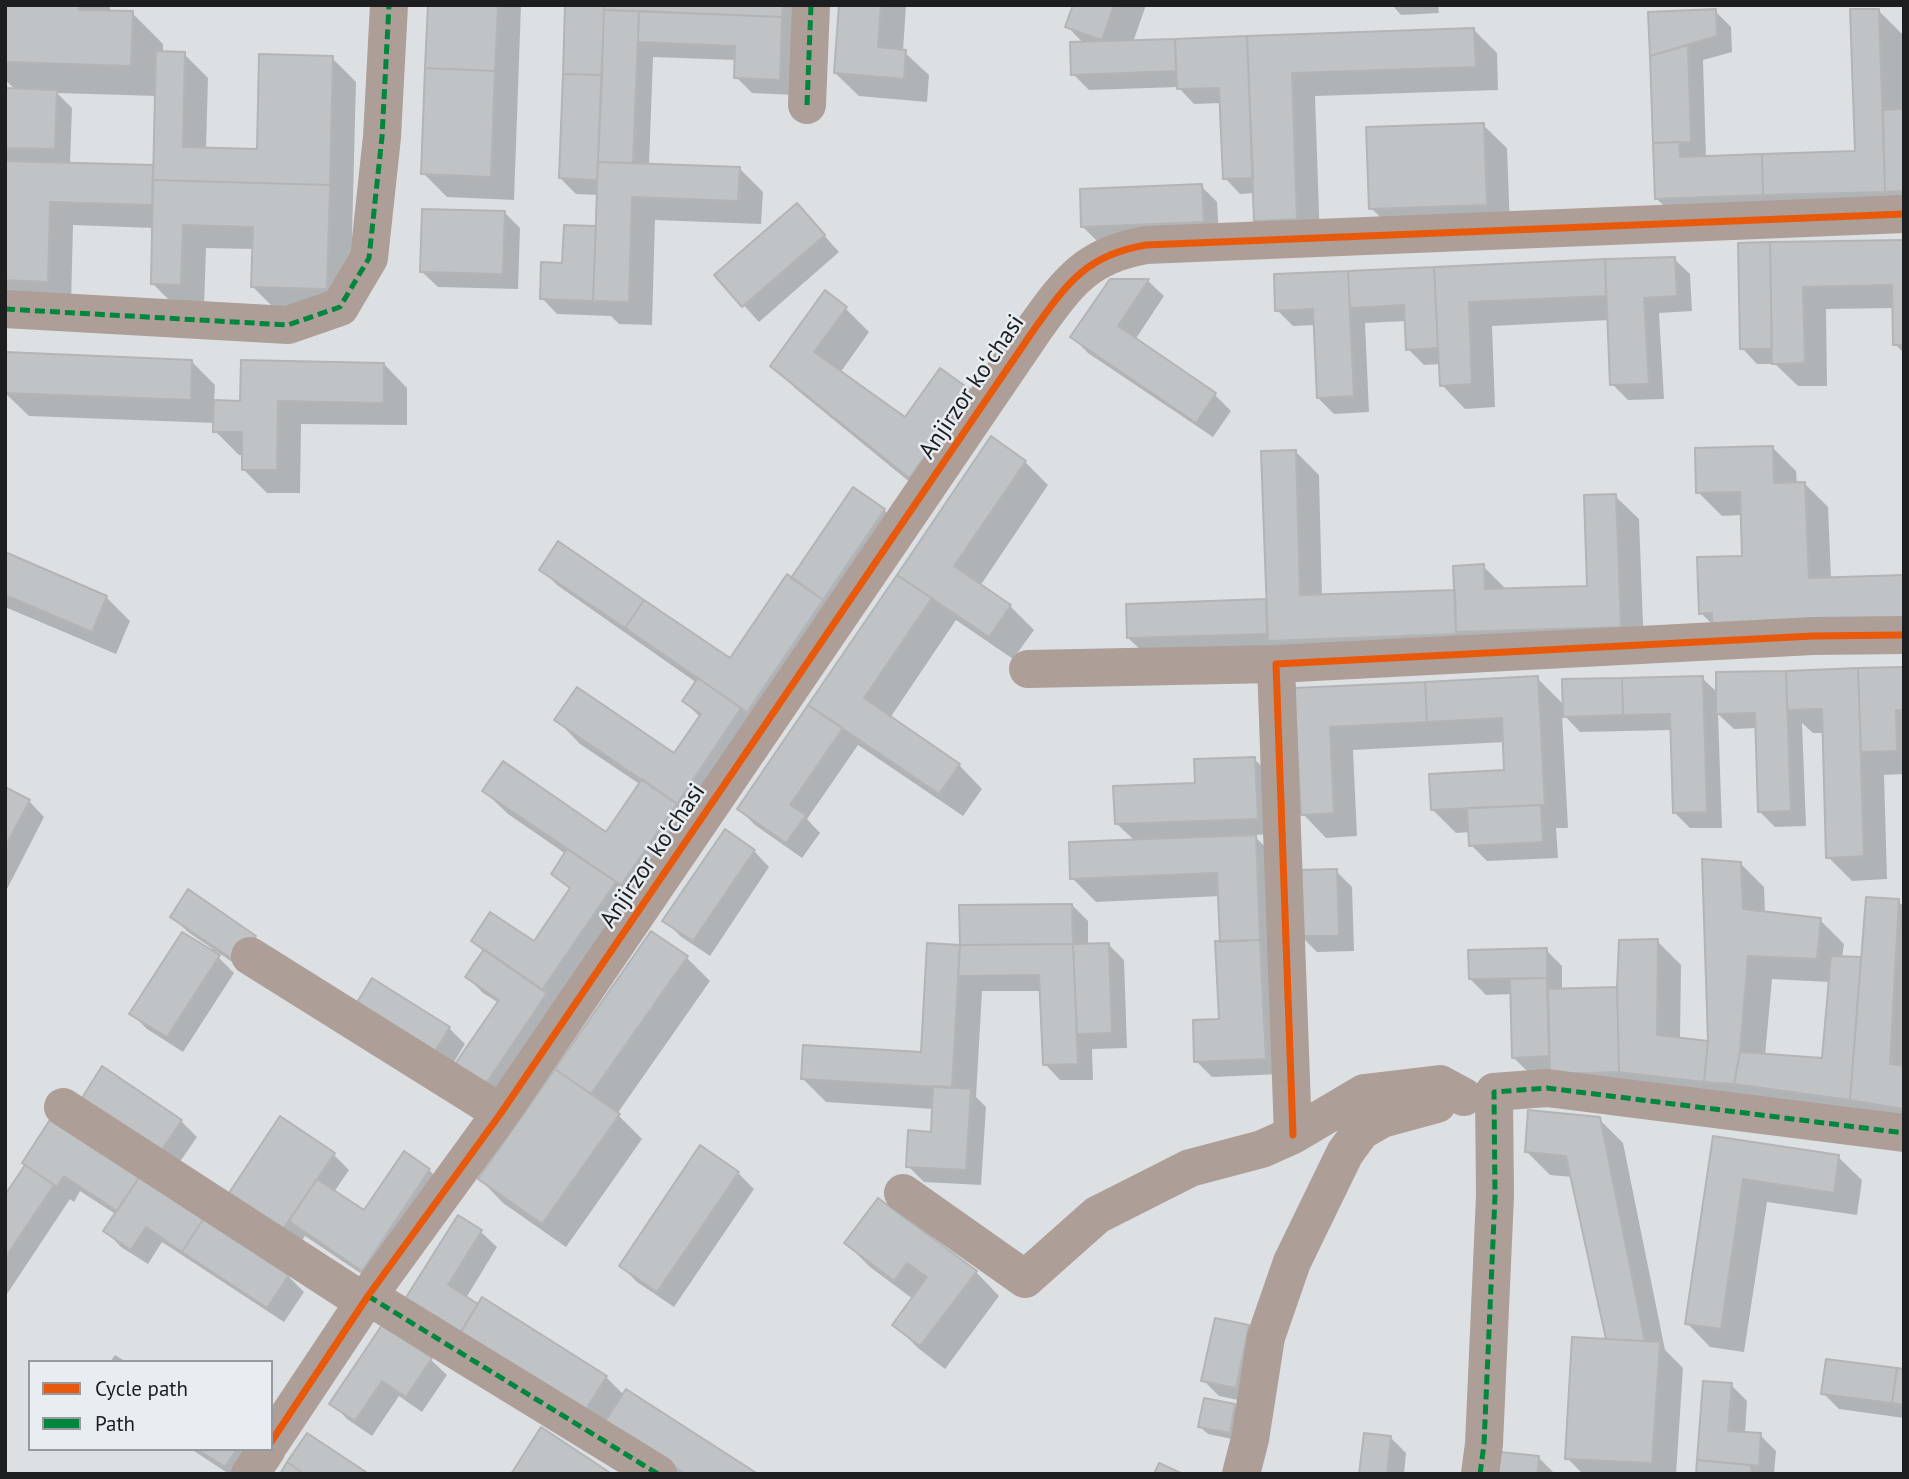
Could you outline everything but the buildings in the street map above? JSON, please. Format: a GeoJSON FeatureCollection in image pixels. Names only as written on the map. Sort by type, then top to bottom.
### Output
{"type":"FeatureCollection","features":[{"type":"Feature","properties":{"kind":"street"},"geometry":{"type":"LineString","coordinates":[[5,309],[288,325],[340,307],[369,258],[382,137],[389,5]]}},
{"type":"Feature","properties":{"kind":"street"},"geometry":{"type":"LineString","coordinates":[[807,105],[811,5]]}},
{"type":"Feature","properties":{"kind":"street","name":"Anjirzor koʻchasi"},"geometry":{"type":"LineString","coordinates":[[273,1439],[366,1299],[501,1113],[1063,289],[1090,265],[1122,249],[1146,245],[1904,214]]}},
{"type":"Feature","properties":{"kind":"street"},"geometry":{"type":"LineString","coordinates":[[1028,669],[1276,664],[1813,636],[1904,635]]}},
{"type":"Feature","properties":{"kind":"street"},"geometry":{"type":"LineString","coordinates":[[1276,664],[1293,1135]]}},
{"type":"Feature","properties":{"kind":"street"},"geometry":{"type":"LineString","coordinates":[[250,956],[501,1113]]}},
{"type":"Feature","properties":{"kind":"street"},"geometry":{"type":"LineString","coordinates":[[903,1193],[1025,1279],[1097,1215],[1190,1168],[1262,1149],[1293,1135],[1364,1093],[1440,1084],[1479,1094]]}},
{"type":"Feature","properties":{"kind":"street"},"geometry":{"type":"LineString","coordinates":[[1241,1474],[1250,1439],[1266,1337],[1292,1262],[1345,1153],[1361,1131],[1382,1119],[1479,1094],[1547,1088],[1904,1133]]}},
{"type":"Feature","properties":{"kind":"street"},"geometry":{"type":"LineString","coordinates":[[1479,1094],[1495,1195],[1480,1474]]}},
{"type":"Feature","properties":{"kind":"street"},"geometry":{"type":"LineString","coordinates":[[64,1107],[366,1299],[658,1474]]}},
{"type":"Feature","properties":{"kind":"street"},"geometry":{"type":"LineString","coordinates":[[250,1474],[266,1451]]}},
{"type":"Feature","properties":{"kind":"marked path"},"geometry":{"type":"LineString","coordinates":[[5,309],[288,325],[340,307],[369,258],[382,137],[389,5]]}},
{"type":"Feature","properties":{"kind":"marked path"},"geometry":{"type":"LineString","coordinates":[[807,105],[811,5]]}},
{"type":"Feature","properties":{"kind":"marked path"},"geometry":{"type":"LineString","coordinates":[[1480,1474],[1484,1444],[1495,1196],[1494,1092],[1547,1088],[1904,1133]]}},
{"type":"Feature","properties":{"kind":"marked path"},"geometry":{"type":"LineString","coordinates":[[368,1296],[658,1474]]}},
{"type":"Feature","properties":{"kind":"cycle path"},"geometry":{"type":"LineString","coordinates":[[273,1439],[368,1296],[501,1113],[1035,328],[1058,297],[1081,273],[1108,256],[1146,245],[1904,214]]}},
{"type":"Feature","properties":{"kind":"cycle path"},"geometry":{"type":"LineString","coordinates":[[1293,1135],[1276,664],[1813,636],[1904,635]]}}]}
